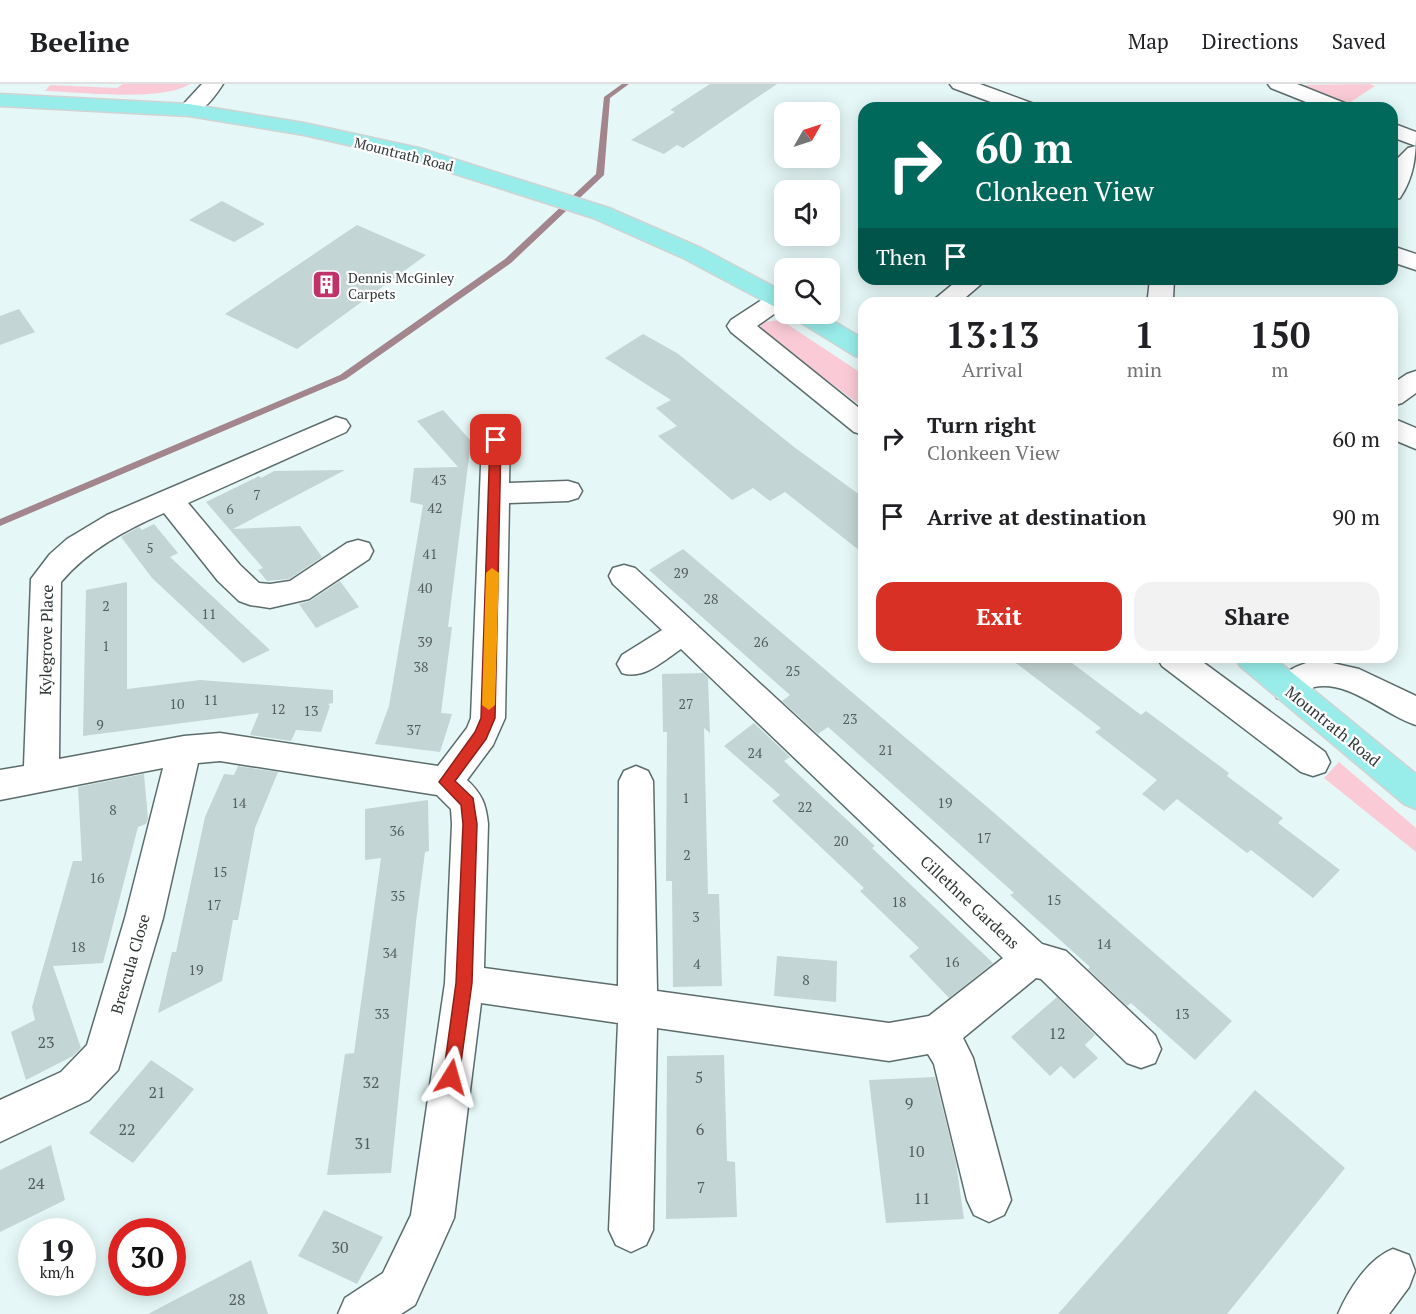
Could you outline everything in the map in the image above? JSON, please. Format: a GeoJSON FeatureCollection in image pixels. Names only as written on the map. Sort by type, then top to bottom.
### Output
{"type":"FeatureCollection","features":[{"type":"Feature","properties":{"kind":"main road","name":"Mountrath Road"},"geometry":{"type":"LineString","coordinates":[[0,100],[189,110],[304,129],[411,153],[540,192],[600,213],[692,253],[774,296]]}},
{"type":"Feature","properties":{"kind":"main road"},"geometry":{"type":"LineString","coordinates":[[821,324],[858,346]]}},
{"type":"Feature","properties":{"kind":"main road","name":"Mountrath Road"},"geometry":{"type":"LineString","coordinates":[[1258,663],[1416,794]]}},
{"type":"Feature","properties":{"kind":"street"},"geometry":{"type":"LineString","coordinates":[[189,110],[213,84]]}},
{"type":"Feature","properties":{"kind":"street"},"geometry":{"type":"LineString","coordinates":[[960,84],[1010,102]]}},
{"type":"Feature","properties":{"kind":"street"},"geometry":{"type":"LineString","coordinates":[[1278,84],[1324,102]]}},
{"type":"Feature","properties":{"kind":"street"},"geometry":{"type":"LineString","coordinates":[[1398,132],[1416,140]]}},
{"type":"Feature","properties":{"kind":"street"},"geometry":{"type":"LineString","coordinates":[[1398,179],[1405,162],[1416,153]]}},
{"type":"Feature","properties":{"kind":"street"},"geometry":{"type":"LineString","coordinates":[[1398,256],[1416,263]]}},
{"type":"Feature","properties":{"kind":"street"},"geometry":{"type":"LineString","coordinates":[[951,297],[967,285]]}},
{"type":"Feature","properties":{"kind":"street"},"geometry":{"type":"LineString","coordinates":[[774,305],[740,326],[858,421]]}},
{"type":"Feature","properties":{"kind":"street"},"geometry":{"type":"LineString","coordinates":[[1398,393],[1416,380]]}},
{"type":"Feature","properties":{"kind":"street","name":"Kylegrove Place"},"geometry":{"type":"LineString","coordinates":[[41,777],[46,579],[54,567],[89,538],[336,426]]}},
{"type":"Feature","properties":{"kind":"street"},"geometry":{"type":"LineString","coordinates":[[1398,430],[1416,440]]}},
{"type":"Feature","properties":{"kind":"street"},"geometry":{"type":"LineString","coordinates":[[446,782],[481,735],[488,718],[496,440]]}},
{"type":"Feature","properties":{"kind":"street"},"geometry":{"type":"LineString","coordinates":[[494,493],[568,491]]}},
{"type":"Feature","properties":{"kind":"street"},"geometry":{"type":"LineString","coordinates":[[169,500],[229,573],[250,593],[270,596],[298,591],[358,551]]}},
{"type":"Feature","properties":{"kind":"street","name":"Cillethne Gardens"},"geometry":{"type":"LineString","coordinates":[[464,983],[889,1042],[938,1033],[949,1027],[1031,959],[624,576]]}},
{"type":"Feature","properties":{"kind":"street"},"geometry":{"type":"LineString","coordinates":[[633,664],[684,632]]}},
{"type":"Feature","properties":{"kind":"street"},"geometry":{"type":"LineString","coordinates":[[1181,663],[1313,762]]}},
{"type":"Feature","properties":{"kind":"street"},"geometry":{"type":"LineString","coordinates":[[1289,689],[1308,675],[1336,674],[1378,690],[1416,712]]}},
{"type":"Feature","properties":{"kind":"street"},"geometry":{"type":"LineString","coordinates":[[0,785],[66,770],[184,750],[220,747],[446,782],[468,803],[464,983],[432,1218],[399,1289],[361,1314]]}},
{"type":"Feature","properties":{"kind":"street","name":"Brescula Close"},"geometry":{"type":"LineString","coordinates":[[0,1121],[75,1086],[104,1056],[144,918],[184,750]]}},
{"type":"Feature","properties":{"kind":"street"},"geometry":{"type":"LineString","coordinates":[[631,1230],[638,1008],[636,781]]}},
{"type":"Feature","properties":{"kind":"street"},"geometry":{"type":"LineString","coordinates":[[1031,959],[1052,964],[1141,1049]]}},
{"type":"Feature","properties":{"kind":"street"},"geometry":{"type":"LineString","coordinates":[[938,1033],[953,1058],[989,1200]]}},
{"type":"Feature","properties":{"kind":"street"},"geometry":{"type":"LineString","coordinates":[[1361,1314],[1393,1271]]}},
{"type":"Feature","properties":{"kind":"shaded area"},"geometry":{"type":"Polygon","coordinates":[[[123,84],[190,84],[177,90],[141,94],[45,91],[50,85],[117,88],[123,84]]]}},
{"type":"Feature","properties":{"kind":"shaded area"},"geometry":{"type":"Polygon","coordinates":[[[1370,84],[1375,86],[1351,102],[1346,102],[1299,85],[1370,84]]]}},
{"type":"Feature","properties":{"kind":"shaded area"},"geometry":{"type":"Polygon","coordinates":[[[774,321],[774,324],[787,324],[858,371],[858,404],[760,330],[762,322],[774,321]]]}},
{"type":"Feature","properties":{"kind":"shaded area"},"geometry":{"type":"Polygon","coordinates":[[[1339,762],[1416,828],[1416,852],[1324,778],[1339,762]]]}},
{"type":"Feature","properties":{"kind":"building"},"geometry":{"type":"Polygon","coordinates":[[[710,84],[777,84],[683,148],[677,145],[664,154],[631,140],[675,112],[670,110],[710,84]]]}},
{"type":"Feature","properties":{"kind":"building"},"geometry":{"type":"Polygon","coordinates":[[[222,201],[265,224],[234,242],[189,220],[222,201]]]}},
{"type":"Feature","properties":{"kind":"building","name":"Dennis McGinley Carpets"},"geometry":{"type":"Polygon","coordinates":[[[357,225],[426,255],[297,349],[225,314],[357,225]]]}},
{"type":"Feature","properties":{"kind":"building"},"geometry":{"type":"Polygon","coordinates":[[[19,309],[35,332],[0,345],[0,316],[19,309]]]}},
{"type":"Feature","properties":{"kind":"building"},"geometry":{"type":"Polygon","coordinates":[[[643,334],[677,353],[794,447],[858,494],[858,549],[785,492],[770,501],[753,488],[732,500],[658,436],[677,426],[656,408],[671,400],[605,358],[643,334]]]}},
{"type":"Feature","properties":{"kind":"building"},"geometry":{"type":"Polygon","coordinates":[[[443,410],[471,441],[448,627],[452,627],[441,713],[452,714],[440,752],[375,744],[389,706],[423,505],[410,502],[414,468],[458,467],[417,421],[443,410]]]}},
{"type":"Feature","properties":{"kind":"building"},"geometry":{"type":"Polygon","coordinates":[[[345,470],[233,529],[300,526],[322,557],[289,579],[267,581],[258,570],[263,568],[206,502],[274,471],[345,470]]]}},
{"type":"Feature","properties":{"kind":"building"},"geometry":{"type":"Polygon","coordinates":[[[154,524],[178,553],[170,557],[270,650],[243,663],[152,578],[121,537],[139,527],[142,530],[154,524]]]}},
{"type":"Feature","properties":{"kind":"building"},"geometry":{"type":"Polygon","coordinates":[[[683,549],[992,811],[1232,1021],[1195,1060],[1131,1003],[1127,1006],[1088,969],[1090,967],[1010,895],[1014,893],[828,727],[818,734],[782,701],[790,695],[649,570],[683,549]]]}},
{"type":"Feature","properties":{"kind":"building"},"geometry":{"type":"Polygon","coordinates":[[[340,581],[359,607],[316,628],[299,604],[310,601],[340,581]]]}},
{"type":"Feature","properties":{"kind":"building"},"geometry":{"type":"Polygon","coordinates":[[[127,582],[127,689],[200,680],[333,690],[333,703],[328,704],[330,706],[321,732],[296,730],[291,741],[250,735],[259,713],[83,736],[86,590],[127,582]]]}},
{"type":"Feature","properties":{"kind":"building"},"geometry":{"type":"Polygon","coordinates":[[[1016,663],[1072,663],[1141,715],[1146,711],[1229,773],[1227,776],[1283,818],[1278,823],[1340,870],[1313,898],[1251,850],[1247,853],[1177,799],[1164,811],[1142,794],[1157,780],[1095,732],[1101,728],[1016,663]]]}},
{"type":"Feature","properties":{"kind":"building"},"geometry":{"type":"Polygon","coordinates":[[[703,673],[708,678],[710,733],[704,728],[708,894],[719,894],[722,986],[673,987],[672,881],[666,881],[667,732],[663,732],[662,674],[703,673]]]}},
{"type":"Feature","properties":{"kind":"building"},"geometry":{"type":"Polygon","coordinates":[[[754,723],[790,757],[784,761],[875,846],[872,848],[993,963],[949,998],[909,956],[919,948],[860,891],[864,888],[772,801],[780,795],[724,746],[754,723]]]}},
{"type":"Feature","properties":{"kind":"building"},"geometry":{"type":"Polygon","coordinates":[[[238,766],[278,772],[255,828],[238,920],[233,920],[222,981],[158,1013],[172,952],[176,952],[205,817],[224,774],[234,775],[238,766]]]}},
{"type":"Feature","properties":{"kind":"building"},"geometry":{"type":"Polygon","coordinates":[[[144,774],[148,819],[146,824],[138,827],[103,963],[53,966],[81,1048],[73,1056],[26,1080],[11,1032],[35,1020],[32,1007],[73,861],[82,861],[78,787],[144,774]]]}},
{"type":"Feature","properties":{"kind":"building"},"geometry":{"type":"Polygon","coordinates":[[[428,800],[429,851],[425,852],[416,922],[391,1173],[327,1175],[345,1054],[354,1053],[381,858],[365,860],[365,809],[428,800]]]}},
{"type":"Feature","properties":{"kind":"building"},"geometry":{"type":"Polygon","coordinates":[[[777,956],[837,961],[836,1002],[774,996],[777,956]]]}},
{"type":"Feature","properties":{"kind":"building"},"geometry":{"type":"Polygon","coordinates":[[[1057,997],[1095,1035],[1085,1045],[1098,1058],[1074,1079],[1061,1066],[1050,1076],[1011,1037],[1057,997]]]}},
{"type":"Feature","properties":{"kind":"building"},"geometry":{"type":"Polygon","coordinates":[[[724,1055],[727,1161],[735,1162],[737,1217],[666,1219],[667,1056],[724,1055]]]}},
{"type":"Feature","properties":{"kind":"building"},"geometry":{"type":"Polygon","coordinates":[[[151,1060],[194,1089],[133,1163],[89,1133],[151,1060]]]}},
{"type":"Feature","properties":{"kind":"building"},"geometry":{"type":"Polygon","coordinates":[[[935,1077],[956,1163],[964,1219],[886,1223],[869,1080],[935,1077]]]}},
{"type":"Feature","properties":{"kind":"building"},"geometry":{"type":"Polygon","coordinates":[[[1255,1090],[1345,1168],[1227,1314],[1058,1314],[1255,1090]]]}},
{"type":"Feature","properties":{"kind":"building"},"geometry":{"type":"Polygon","coordinates":[[[51,1145],[65,1200],[28,1218],[18,1218],[18,1223],[0,1232],[0,1170],[51,1145]]]}},
{"type":"Feature","properties":{"kind":"building"},"geometry":{"type":"Polygon","coordinates":[[[324,1210],[383,1237],[357,1284],[298,1256],[324,1210]]]}},
{"type":"Feature","properties":{"kind":"building"},"geometry":{"type":"Polygon","coordinates":[[[251,1260],[268,1314],[148,1314],[186,1296],[251,1260]]]}},
{"type":"Feature","properties":{"kind":"waterway"},"geometry":{"type":"LineString","coordinates":[[0,523],[343,377],[508,261],[600,175],[607,97],[626,84]]}},
{"type":"Feature","properties":{"kind":"slow traffic"},"geometry":{"type":"LineString","coordinates":[[489,705],[492,573]]}},
{"type":"Feature","properties":{"kind":"place","name":"Dennis McGinley Carpets"},"geometry":{"type":"Point","coordinates":[327,285]}},
{"type":"Feature","properties":{"kind":"route"},"geometry":{"type":"LineString","coordinates":[[451,1077],[464,983],[470,824],[468,803],[446,782],[481,735],[488,718],[496,440]]}}]}
